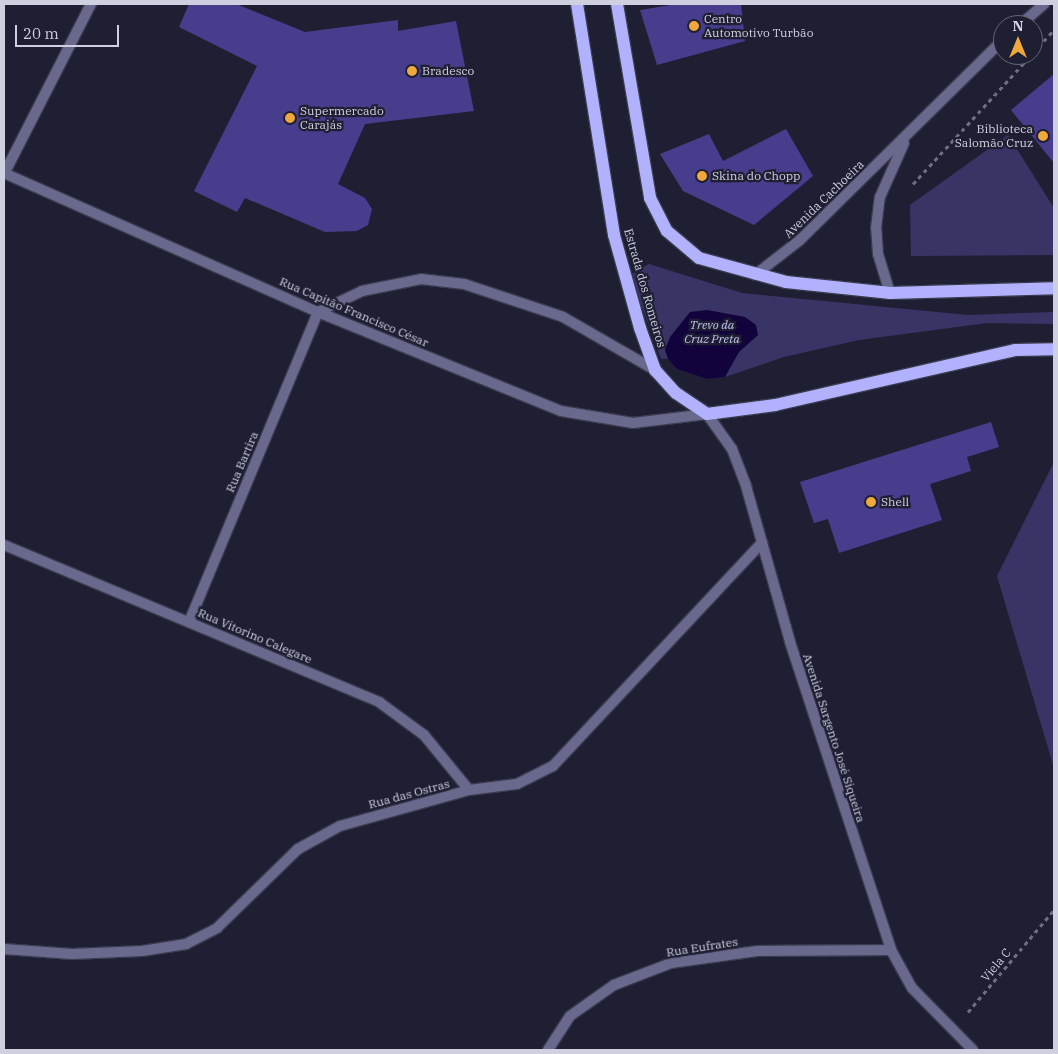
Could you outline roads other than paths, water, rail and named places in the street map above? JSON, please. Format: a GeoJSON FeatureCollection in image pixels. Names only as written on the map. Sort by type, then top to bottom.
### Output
{"type":"FeatureCollection","features":[{"type":"Feature","properties":{"kind":"main road","name":"Estrada dos Romeiros"},"geometry":{"type":"LineString","coordinates":[[577,4],[614,235],[640,328],[655,370],[676,393],[707,414]]}},
{"type":"Feature","properties":{"kind":"main road"},"geometry":{"type":"LineString","coordinates":[[617,4],[644,171],[659,221],[676,241],[699,258],[786,282],[890,293],[1054,288]]}},
{"type":"Feature","properties":{"kind":"main road"},"geometry":{"type":"LineString","coordinates":[[707,414],[775,405],[1015,350],[1054,349]]}},
{"type":"Feature","properties":{"kind":"street"},"geometry":{"type":"LineString","coordinates":[[4,173],[91,4]]}},
{"type":"Feature","properties":{"kind":"street"},"geometry":{"type":"LineString","coordinates":[[1031,15],[1044,4]]}},
{"type":"Feature","properties":{"kind":"street","name":"Avenida Cachoeira"},"geometry":{"type":"LineString","coordinates":[[755,275],[800,240],[906,138],[993,50]]}},
{"type":"Feature","properties":{"kind":"street","name":"Avenida Cachoeira"},"geometry":{"type":"LineString","coordinates":[[890,293],[878,254],[876,228],[880,196],[906,138]]}},
{"type":"Feature","properties":{"kind":"street","name":"Rua Capitão Francisco César"},"geometry":{"type":"LineString","coordinates":[[4,173],[318,312],[561,411],[632,423],[707,414]]}},
{"type":"Feature","properties":{"kind":"street"},"geometry":{"type":"LineString","coordinates":[[318,312],[362,291],[421,279],[464,284],[563,317],[655,370]]}},
{"type":"Feature","properties":{"kind":"street","name":"Rua Bartira"},"geometry":{"type":"LineString","coordinates":[[189,622],[318,312]]}},
{"type":"Feature","properties":{"kind":"street","name":"Avenida Sargento José Siqueira"},"geometry":{"type":"LineString","coordinates":[[707,414],[732,449],[762,543],[790,642],[891,950],[912,988],[952,1032],[973,1050]]}},
{"type":"Feature","properties":{"kind":"street","name":"Rua das Ostras"},"geometry":{"type":"LineString","coordinates":[[4,949],[72,954],[142,952],[186,944],[217,928],[298,849],[340,826],[469,790],[517,784],[553,766],[762,543]]}},
{"type":"Feature","properties":{"kind":"street","name":"Rua Vitorino Calegare"},"geometry":{"type":"LineString","coordinates":[[4,545],[379,702],[424,734],[469,790]]}},
{"type":"Feature","properties":{"kind":"street","name":"Rua Eufrates"},"geometry":{"type":"LineString","coordinates":[[548,1050],[570,1016],[614,985],[671,963],[757,951],[891,950]]}},
{"type":"Feature","properties":{"kind":"place","name":"Centro Automotivo Turbão"},"geometry":{"type":"Point","coordinates":[694,26]}},
{"type":"Feature","properties":{"kind":"place","name":"Bradesco"},"geometry":{"type":"Point","coordinates":[412,71]}},
{"type":"Feature","properties":{"kind":"place","name":"Supermercado Carajás"},"geometry":{"type":"Point","coordinates":[290,118]}},
{"type":"Feature","properties":{"kind":"place","name":"Biblioteca Salomão Cruz"},"geometry":{"type":"Point","coordinates":[1043,136]}},
{"type":"Feature","properties":{"kind":"place","name":"Skina do Chopp"},"geometry":{"type":"Point","coordinates":[702,176]}},
{"type":"Feature","properties":{"kind":"place","name":"Shell"},"geometry":{"type":"Point","coordinates":[871,502]}},
{"type":"Feature","properties":{"kind":"park label","name":"Trevo da Cruz Preta"},"geometry":{"type":"Point","coordinates":[712,332]}}]}
